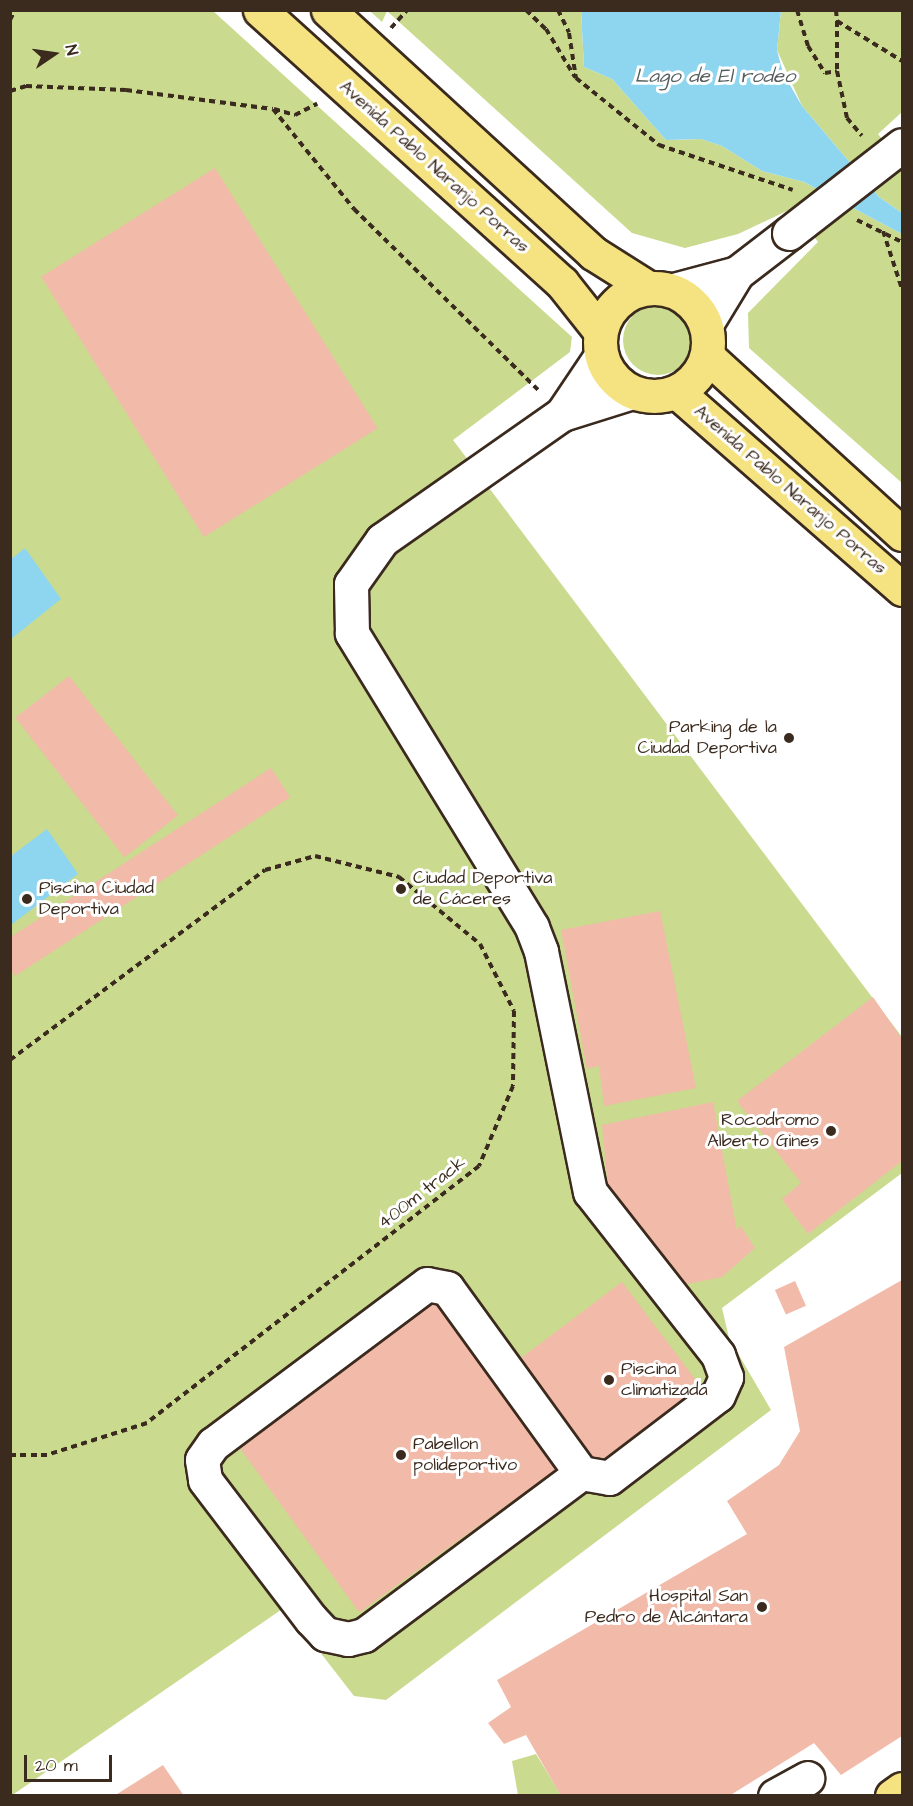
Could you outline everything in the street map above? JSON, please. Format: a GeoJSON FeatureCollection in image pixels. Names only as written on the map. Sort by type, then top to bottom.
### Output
{"type":"FeatureCollection","features":[{"type":"Feature","properties":{"kind":"main road","name":"Avenida Pablo Naranjo Porras"},"geometry":{"type":"LineString","coordinates":[[260,10],[562,283],[601,343]]}},
{"type":"Feature","properties":{"kind":"main road"},"geometry":{"type":"LineString","coordinates":[[328,10],[593,253],[693,304],[706,324],[707,356],[696,377],[677,392],[654,397],[632,392],[612,378],[601,343],[617,302],[660,289]]}},
{"type":"Feature","properties":{"kind":"main road"},"geometry":{"type":"LineString","coordinates":[[707,356],[903,534]]}},
{"type":"Feature","properties":{"kind":"main road","name":"Avenida Pablo Naranjo Porras"},"geometry":{"type":"LineString","coordinates":[[677,392],[903,589]]}},
{"type":"Feature","properties":{"kind":"main road"},"geometry":{"type":"LineString","coordinates":[[891,1796],[903,1789]]}},
{"type":"Feature","properties":{"kind":"street"},"geometry":{"type":"LineString","coordinates":[[706,324],[737,273],[903,145]]}},
{"type":"Feature","properties":{"kind":"street"},"geometry":{"type":"LineString","coordinates":[[660,289],[737,273]]}},
{"type":"Feature","properties":{"kind":"street"},"geometry":{"type":"LineString","coordinates":[[562,414],[601,343]]}},
{"type":"Feature","properties":{"kind":"street"},"geometry":{"type":"LineString","coordinates":[[581,1473],[364,1635],[348,1639],[325,1634],[311,1619],[205,1480],[202,1460],[213,1444],[428,1284],[447,1288],[581,1473],[609,1478],[718,1395],[726,1377],[718,1355],[590,1192],[541,951],[532,927],[352,633],[351,584],[382,540],[562,414],[632,392]]}},
{"type":"Feature","properties":{"kind":"street"},"geometry":{"type":"LineString","coordinates":[[774,1796],[807,1778]]}},
{"type":"Feature","properties":{"kind":"path"},"geometry":{"type":"LineString","coordinates":[[10,20],[15,10]]}},
{"type":"Feature","properties":{"kind":"path"},"geometry":{"type":"LineString","coordinates":[[526,10],[546,29],[576,78],[659,145],[796,191]]}},
{"type":"Feature","properties":{"kind":"path"},"geometry":{"type":"LineString","coordinates":[[558,10],[569,33],[576,78]]}},
{"type":"Feature","properties":{"kind":"path"},"geometry":{"type":"LineString","coordinates":[[797,10],[808,46],[825,73],[837,71]]}},
{"type":"Feature","properties":{"kind":"path"},"geometry":{"type":"LineString","coordinates":[[836,10],[837,71],[847,118],[868,143]]}},
{"type":"Feature","properties":{"kind":"path"},"geometry":{"type":"LineString","coordinates":[[837,21],[903,61]]}},
{"type":"Feature","properties":{"kind":"path"},"geometry":{"type":"LineString","coordinates":[[10,91],[26,86],[126,90],[273,109],[296,115],[312,109],[338,81]]}},
{"type":"Feature","properties":{"kind":"path"},"geometry":{"type":"LineString","coordinates":[[273,109],[354,209],[562,414]]}},
{"type":"Feature","properties":{"kind":"path"},"geometry":{"type":"LineString","coordinates":[[853,219],[903,242]]}},
{"type":"Feature","properties":{"kind":"path"},"geometry":{"type":"LineString","coordinates":[[882,231],[903,289]]}},
{"type":"Feature","properties":{"kind":"path","name":"400m track"},"geometry":{"type":"LineString","coordinates":[[10,1060],[265,870],[315,856],[399,877],[480,944],[514,1011],[513,1086],[479,1166],[147,1423],[47,1455],[10,1455]]}},
{"type":"Feature","properties":{"kind":"green space","name":"Ciudad Deportiva de Cáceres"},"geometry":{"type":"Polygon","coordinates":[[[11,11],[213,11],[572,337],[570,352],[453,440],[902,1037],[902,1173],[722,1308],[729,1338],[771,1410],[386,1700],[354,1696],[285,1607],[11,1796],[11,11]]]}},
{"type":"Feature","properties":{"kind":"green space"},"geometry":{"type":"Polygon","coordinates":[[[370,11],[387,11],[382,22],[370,11]]]}},
{"type":"Feature","properties":{"kind":"green space"},"geometry":{"type":"Polygon","coordinates":[[[387,11],[581,11],[584,67],[612,79],[666,140],[701,139],[722,146],[762,171],[804,182],[902,234],[902,483],[749,348],[748,313],[818,242],[793,208],[738,234],[685,248],[632,233],[387,11]]]}},
{"type":"Feature","properties":{"kind":"green space"},"geometry":{"type":"Polygon","coordinates":[[[781,11],[902,11],[902,112],[878,134],[902,165],[902,213],[879,197],[802,106],[777,50],[781,11]]]}},
{"type":"Feature","properties":{"kind":"green space"},"geometry":{"type":"Polygon","coordinates":[[[658,305],[671,308],[683,315],[690,327],[693,340],[690,353],[683,365],[671,372],[658,375],[645,372],[633,365],[626,353],[623,340],[626,327],[633,315],[645,308],[658,305]]]}},
{"type":"Feature","properties":{"kind":"green space"},"geometry":{"type":"Polygon","coordinates":[[[536,1754],[561,1795],[518,1795],[512,1761],[536,1754]]]}},
{"type":"Feature","properties":{"kind":"water","name":"Lago de El rodeo"},"geometry":{"type":"Polygon","coordinates":[[[581,11],[781,11],[777,50],[783,73],[802,106],[879,197],[902,213],[902,234],[804,182],[762,171],[722,146],[701,139],[666,140],[612,79],[584,67],[581,11]]]}},
{"type":"Feature","properties":{"kind":"water"},"geometry":{"type":"Polygon","coordinates":[[[25,548],[61,599],[11,639],[11,559],[25,548]]]}},
{"type":"Feature","properties":{"kind":"water","name":"Piscina Ciudad Deportiva"},"geometry":{"type":"Polygon","coordinates":[[[47,829],[78,874],[11,925],[11,856],[47,829]]]}},
{"type":"Feature","properties":{"kind":"building"},"geometry":{"type":"Polygon","coordinates":[[[215,168],[378,428],[204,537],[41,277],[215,168]]]}},
{"type":"Feature","properties":{"kind":"building"},"geometry":{"type":"Polygon","coordinates":[[[69,676],[178,815],[124,857],[15,718],[69,676]]]}},
{"type":"Feature","properties":{"kind":"building"},"geometry":{"type":"Polygon","coordinates":[[[271,768],[290,797],[15,976],[10,968],[10,937],[271,768]]]}},
{"type":"Feature","properties":{"kind":"building"},"geometry":{"type":"Polygon","coordinates":[[[660,911],[696,1088],[604,1106],[599,1066],[587,1069],[561,930],[660,911]]]}},
{"type":"Feature","properties":{"kind":"building","name":"Rocodromo Alberto Gines"},"geometry":{"type":"Polygon","coordinates":[[[873,997],[902,1039],[902,1161],[808,1234],[782,1199],[801,1183],[737,1101],[873,997]]]}},
{"type":"Feature","properties":{"kind":"building"},"geometry":{"type":"Polygon","coordinates":[[[713,1102],[737,1231],[740,1225],[755,1248],[722,1277],[687,1284],[608,1187],[602,1125],[713,1102]]]}},
{"type":"Feature","properties":{"kind":"building","name":"Hospital San Pedro de Alcántara"},"geometry":{"type":"Polygon","coordinates":[[[902,1280],[902,1736],[841,1775],[814,1743],[729,1796],[561,1796],[526,1735],[504,1744],[488,1723],[511,1707],[497,1680],[747,1534],[727,1501],[779,1465],[800,1431],[784,1347],[902,1280]]]}},
{"type":"Feature","properties":{"kind":"building"},"geometry":{"type":"Polygon","coordinates":[[[795,1281],[806,1306],[786,1315],[775,1290],[795,1281]]]}},
{"type":"Feature","properties":{"kind":"building","name":"Piscina climatizada"},"geometry":{"type":"Polygon","coordinates":[[[622,1282],[702,1388],[589,1473],[509,1367],[622,1282]]]}},
{"type":"Feature","properties":{"kind":"building","name":"Pabellon polideportivo"},"geometry":{"type":"Polygon","coordinates":[[[440,1293],[564,1464],[359,1612],[235,1442],[440,1293]]]}},
{"type":"Feature","properties":{"kind":"building"},"geometry":{"type":"Polygon","coordinates":[[[163,1765],[184,1796],[114,1796],[163,1765]]]}},
{"type":"Feature","properties":{"kind":"place","name":"Parking de la Ciudad Deportiva"},"geometry":{"type":"Point","coordinates":[789,738]}},
{"type":"Feature","properties":{"kind":"place","name":"Ciudad Deportiva de Cáceres"},"geometry":{"type":"Point","coordinates":[401,889]}},
{"type":"Feature","properties":{"kind":"place","name":"Piscina Ciudad Deportiva"},"geometry":{"type":"Point","coordinates":[27,899]}},
{"type":"Feature","properties":{"kind":"place","name":"Rocodromo Alberto Gines"},"geometry":{"type":"Point","coordinates":[831,1131]}},
{"type":"Feature","properties":{"kind":"place","name":"Piscina climatizada"},"geometry":{"type":"Point","coordinates":[609,1380]}},
{"type":"Feature","properties":{"kind":"place","name":"Pabellon polideportivo"},"geometry":{"type":"Point","coordinates":[401,1455]}},
{"type":"Feature","properties":{"kind":"place","name":"Hospital San Pedro de Alcántara"},"geometry":{"type":"Point","coordinates":[762,1607]}}]}
